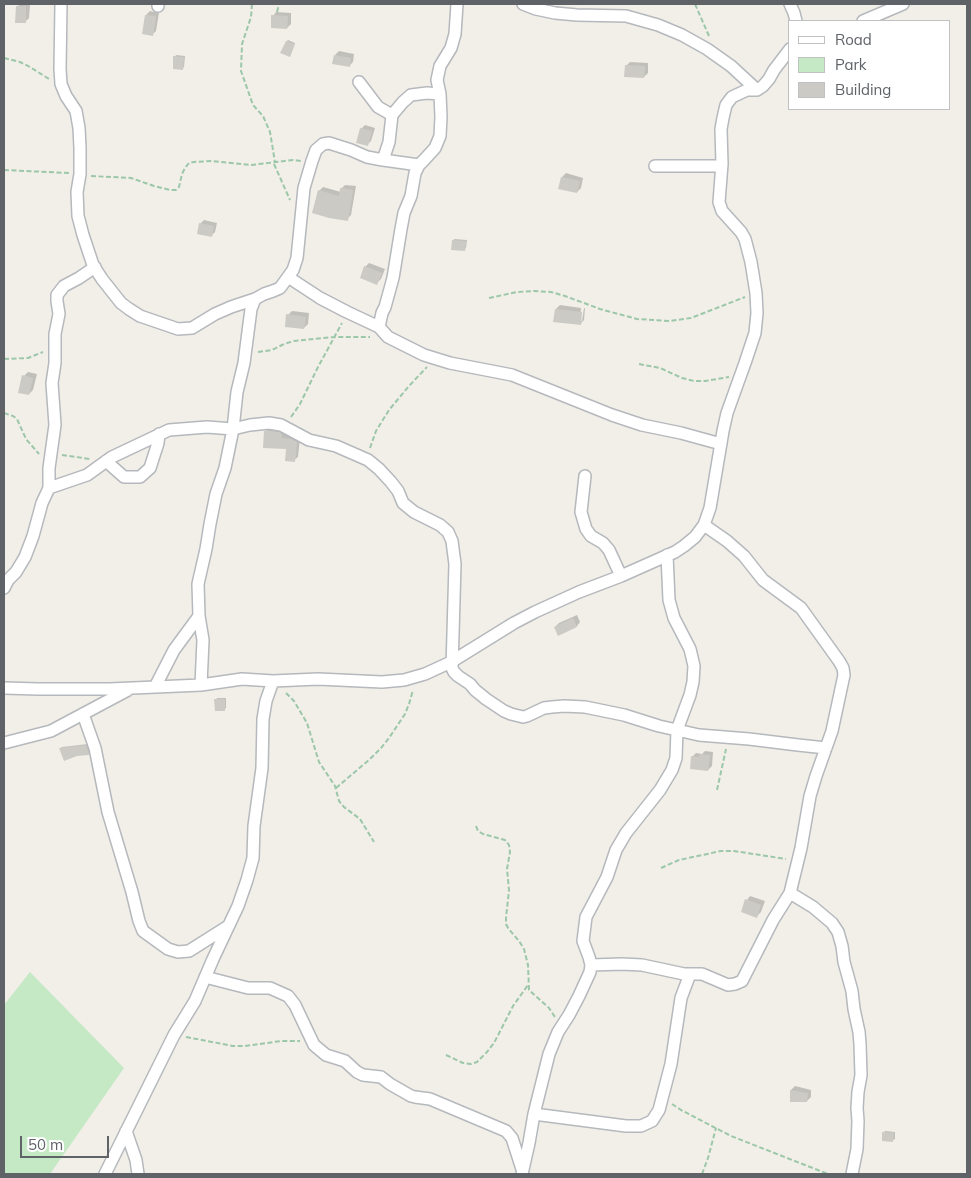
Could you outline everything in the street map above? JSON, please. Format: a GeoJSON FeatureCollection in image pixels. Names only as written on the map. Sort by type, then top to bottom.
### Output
{"type":"FeatureCollection","features":[{"type":"Feature","properties":{"kind":"street"},"geometry":{"type":"LineString","coordinates":[[61,4],[61,84],[76,111],[79,128],[80,174],[77,192],[78,216],[95,267],[102,279],[121,303],[140,316],[178,329],[192,328],[215,314],[280,288],[293,270],[297,258],[304,188],[316,150],[323,144],[329,143],[367,157],[418,165]]}},
{"type":"Feature","properties":{"kind":"street"},"geometry":{"type":"LineString","coordinates":[[379,327],[393,278],[404,213],[415,173],[418,165],[435,148],[440,136],[440,94],[437,80],[440,66],[451,48],[455,34],[457,4]]}},
{"type":"Feature","properties":{"kind":"street"},"geometry":{"type":"LineString","coordinates":[[526,4],[536,9],[555,13],[626,16],[658,25],[682,35],[715,55],[731,66],[757,90]]}},
{"type":"Feature","properties":{"kind":"street"},"geometry":{"type":"LineString","coordinates":[[790,4],[796,20]]}},
{"type":"Feature","properties":{"kind":"street"},"geometry":{"type":"LineString","coordinates":[[865,20],[902,4]]}},
{"type":"Feature","properties":{"kind":"street"},"geometry":{"type":"LineString","coordinates":[[4,688],[130,689],[200,685],[242,679],[272,685],[318,679],[382,682],[404,680],[425,674],[451,662],[535,612],[621,576],[684,546],[695,537],[704,525],[710,508],[728,413],[755,333],[757,313],[751,262],[745,239],[722,211],[719,202],[722,166],[722,118],[726,105],[732,96],[747,90],[757,90],[770,79],[774,70],[788,52]]}},
{"type":"Feature","properties":{"kind":"street"},"geometry":{"type":"LineString","coordinates":[[359,82],[378,107],[392,115]]}},
{"type":"Feature","properties":{"kind":"street"},"geometry":{"type":"LineString","coordinates":[[383,160],[389,142],[392,115],[403,102],[411,95],[440,94]]}},
{"type":"Feature","properties":{"kind":"street"},"geometry":{"type":"LineString","coordinates":[[654,166],[722,166]]}},
{"type":"Feature","properties":{"kind":"street"},"geometry":{"type":"LineString","coordinates":[[4,588],[25,556],[33,536],[42,503],[49,488],[49,468],[55,424],[52,383],[59,314],[58,292],[64,286],[95,267]]}},
{"type":"Feature","properties":{"kind":"street"},"geometry":{"type":"LineString","coordinates":[[288,277],[310,293],[379,327],[388,337],[435,359],[512,375],[612,415],[721,444]]}},
{"type":"Feature","properties":{"kind":"street"},"geometry":{"type":"LineString","coordinates":[[200,685],[203,640],[199,616],[198,584],[216,494],[225,468],[233,429],[237,392],[245,355],[251,309],[255,299]]}},
{"type":"Feature","properties":{"kind":"street"},"geometry":{"type":"LineString","coordinates":[[49,488],[87,475],[117,454],[159,434],[177,429],[207,426],[233,429],[269,423],[281,425],[310,440],[336,446],[368,460],[391,482],[403,502],[414,512],[440,525],[448,532],[452,541],[455,564],[452,669],[496,706],[511,714],[527,716],[544,708],[572,706],[618,713],[659,726],[699,735],[826,748]]}},
{"type":"Feature","properties":{"kind":"street"},"geometry":{"type":"LineString","coordinates":[[105,463],[124,477],[140,477],[150,468],[159,434]]}},
{"type":"Feature","properties":{"kind":"street"},"geometry":{"type":"LineString","coordinates":[[585,476],[581,512],[586,529],[591,536],[603,543],[609,550],[621,576]]}},
{"type":"Feature","properties":{"kind":"street"},"geometry":{"type":"LineString","coordinates":[[591,965],[632,964],[684,974],[702,974],[728,984],[740,982],[773,920],[790,893],[810,796],[832,731],[844,675],[839,661],[801,608],[763,580],[744,556],[704,525]]}},
{"type":"Feature","properties":{"kind":"street"},"geometry":{"type":"LineString","coordinates":[[522,1173],[549,1054],[586,983],[591,965],[583,941],[586,918],[607,877],[616,850],[626,833],[660,790],[672,770],[676,758],[677,730],[690,695],[694,666],[690,649],[674,618],[669,600],[667,555]]}},
{"type":"Feature","properties":{"kind":"street"},"geometry":{"type":"LineString","coordinates":[[155,687],[174,650],[199,616]]}},
{"type":"Feature","properties":{"kind":"street"},"geometry":{"type":"LineString","coordinates":[[105,1174],[174,1035],[195,1002],[205,976],[238,906],[247,880],[253,858],[254,826],[262,768],[263,719],[266,701],[272,685]]}},
{"type":"Feature","properties":{"kind":"street"},"geometry":{"type":"LineString","coordinates":[[4,743],[51,731],[130,689]]}},
{"type":"Feature","properties":{"kind":"street"},"geometry":{"type":"LineString","coordinates":[[83,714],[95,748],[110,820],[143,932],[168,949],[178,952],[189,951],[228,927]]}},
{"type":"Feature","properties":{"kind":"street"},"geometry":{"type":"LineString","coordinates":[[790,893],[813,907],[832,922],[838,932],[852,990],[861,1057],[857,1108],[857,1149],[852,1174]]}},
{"type":"Feature","properties":{"kind":"street"},"geometry":{"type":"LineString","coordinates":[[534,1114],[626,1126],[641,1126],[649,1123],[659,1110],[671,1064],[682,998],[690,974]]}},
{"type":"Feature","properties":{"kind":"street"},"geometry":{"type":"LineString","coordinates":[[205,976],[248,988],[270,988],[288,996],[295,1005],[314,1045],[326,1055],[345,1061],[357,1072],[381,1078],[410,1096],[430,1099],[506,1131],[512,1138],[522,1173]]}},
{"type":"Feature","properties":{"kind":"street"},"geometry":{"type":"LineString","coordinates":[[126,1131],[136,1160],[138,1174]]}},
{"type":"Feature","properties":{"kind":"path"},"geometry":{"type":"LineString","coordinates":[[252,4],[251,17],[242,44],[241,71],[252,104],[263,116],[270,132],[274,163],[287,195],[301,217]]}},
{"type":"Feature","properties":{"kind":"path"},"geometry":{"type":"LineString","coordinates":[[277,12],[279,4]]}},
{"type":"Feature","properties":{"kind":"path"},"geometry":{"type":"LineString","coordinates":[[695,4],[715,55]]}},
{"type":"Feature","properties":{"kind":"path"},"geometry":{"type":"LineString","coordinates":[[4,58],[30,67],[63,89]]}},
{"type":"Feature","properties":{"kind":"path"},"geometry":{"type":"LineString","coordinates":[[4,170],[131,178],[170,190],[176,190],[179,187],[182,174],[189,163],[194,162],[212,161],[251,165],[293,160],[311,163]]}},
{"type":"Feature","properties":{"kind":"path"},"geometry":{"type":"LineString","coordinates":[[489,298],[517,292],[551,292],[600,309],[637,319],[669,321],[691,318],[756,293]]}},
{"type":"Feature","properties":{"kind":"path"},"geometry":{"type":"LineString","coordinates":[[281,425],[291,417],[300,404],[347,312]]}},
{"type":"Feature","properties":{"kind":"path"},"geometry":{"type":"LineString","coordinates":[[245,355],[269,351],[294,341],[334,337],[388,337]]}},
{"type":"Feature","properties":{"kind":"path"},"geometry":{"type":"LineString","coordinates":[[4,359],[28,358],[44,351],[55,350]]}},
{"type":"Feature","properties":{"kind":"path"},"geometry":{"type":"LineString","coordinates":[[368,460],[376,431],[389,410],[435,359]]}},
{"type":"Feature","properties":{"kind":"path"},"geometry":{"type":"LineString","coordinates":[[639,364],[660,368],[694,382],[741,375]]}},
{"type":"Feature","properties":{"kind":"path"},"geometry":{"type":"LineString","coordinates":[[4,413],[17,418],[26,439],[49,468]]}},
{"type":"Feature","properties":{"kind":"path"},"geometry":{"type":"LineString","coordinates":[[52,454],[94,459],[105,463]]}},
{"type":"Feature","properties":{"kind":"path"},"geometry":{"type":"LineString","coordinates":[[335,788],[381,748],[398,726],[413,692],[413,677]]}},
{"type":"Feature","properties":{"kind":"path"},"geometry":{"type":"LineString","coordinates":[[272,685],[288,694],[294,701],[307,723],[319,762],[335,788],[339,801],[360,819],[374,842]]}},
{"type":"Feature","properties":{"kind":"path"},"geometry":{"type":"LineString","coordinates":[[718,790],[727,737]]}},
{"type":"Feature","properties":{"kind":"path"},"geometry":{"type":"LineString","coordinates":[[476,826],[478,831],[483,834],[505,840],[510,848],[507,869],[509,890],[506,924],[524,949],[528,965],[529,990],[549,1008],[562,1026]]}},
{"type":"Feature","properties":{"kind":"path"},"geometry":{"type":"LineString","coordinates":[[661,868],[679,860],[721,851],[762,855],[797,862]]}},
{"type":"Feature","properties":{"kind":"path"},"geometry":{"type":"LineString","coordinates":[[446,1055],[463,1064],[477,1062],[494,1043],[513,1006],[528,985]]}},
{"type":"Feature","properties":{"kind":"path"},"geometry":{"type":"LineString","coordinates":[[174,1035],[233,1046],[292,1040],[314,1045]]}},
{"type":"Feature","properties":{"kind":"path"},"geometry":{"type":"LineString","coordinates":[[662,1097],[681,1110],[731,1136],[828,1174]]}},
{"type":"Feature","properties":{"kind":"path"},"geometry":{"type":"LineString","coordinates":[[702,1174],[716,1128]]}},
{"type":"Feature","properties":{"kind":"green space"},"geometry":{"type":"Polygon","coordinates":[[[30,972],[124,1068],[50,1174],[4,1174],[4,1005],[30,972]]]}},
{"type":"Feature","properties":{"kind":"building"},"geometry":{"type":"Polygon","coordinates":[[[16,6],[26,6],[26,23],[15,23],[16,6]]]}},
{"type":"Feature","properties":{"kind":"building"},"geometry":{"type":"Polygon","coordinates":[[[145,15],[156,16],[153,36],[142,34],[145,15]]]}},
{"type":"Feature","properties":{"kind":"building"},"geometry":{"type":"Polygon","coordinates":[[[271,15],[288,16],[287,29],[271,28],[271,15]]]}},
{"type":"Feature","properties":{"kind":"building"},"geometry":{"type":"Polygon","coordinates":[[[286,41],[295,44],[290,57],[280,53],[286,41]]]}},
{"type":"Feature","properties":{"kind":"building"},"geometry":{"type":"Polygon","coordinates":[[[334,55],[351,58],[350,67],[332,64],[334,55]]]}},
{"type":"Feature","properties":{"kind":"building"},"geometry":{"type":"Polygon","coordinates":[[[173,56],[184,57],[183,70],[173,69],[173,56]]]}},
{"type":"Feature","properties":{"kind":"building"},"geometry":{"type":"Polygon","coordinates":[[[625,65],[645,66],[644,78],[624,77],[625,65]]]}},
{"type":"Feature","properties":{"kind":"building"},"geometry":{"type":"Polygon","coordinates":[[[360,128],[372,131],[368,146],[356,143],[360,128]]]}},
{"type":"Feature","properties":{"kind":"building"},"geometry":{"type":"Polygon","coordinates":[[[561,177],[580,181],[577,193],[558,189],[561,177]]]}},
{"type":"Feature","properties":{"kind":"building"},"geometry":{"type":"Polygon","coordinates":[[[340,188],[353,190],[348,221],[312,213],[318,190],[339,196],[340,188]]]}},
{"type":"Feature","properties":{"kind":"building"},"geometry":{"type":"Polygon","coordinates":[[[199,223],[214,226],[212,237],[197,234],[199,223]]]}},
{"type":"Feature","properties":{"kind":"building"},"geometry":{"type":"Polygon","coordinates":[[[452,240],[466,241],[465,251],[451,250],[452,240]]]}},
{"type":"Feature","properties":{"kind":"building"},"geometry":{"type":"Polygon","coordinates":[[[364,266],[382,273],[377,285],[360,278],[364,266]]]}},
{"type":"Feature","properties":{"kind":"building"},"geometry":{"type":"Polygon","coordinates":[[[555,309],[582,312],[581,325],[553,322],[555,309]]]}},
{"type":"Feature","properties":{"kind":"building"},"geometry":{"type":"Polygon","coordinates":[[[286,314],[306,317],[304,329],[285,327],[286,314]]]}},
{"type":"Feature","properties":{"kind":"building"},"geometry":{"type":"Polygon","coordinates":[[[22,375],[33,378],[29,395],[18,393],[22,375]]]}},
{"type":"Feature","properties":{"kind":"building"},"geometry":{"type":"Polygon","coordinates":[[[264,431],[279,432],[282,434],[282,438],[297,442],[295,462],[285,461],[286,449],[263,448],[264,431]]]}},
{"type":"Feature","properties":{"kind":"building"},"geometry":{"type":"Polygon","coordinates":[[[573,618],[577,627],[558,636],[554,627],[573,618]]]}},
{"type":"Feature","properties":{"kind":"building"},"geometry":{"type":"Polygon","coordinates":[[[214,699],[225,699],[225,711],[215,711],[214,699]]]}},
{"type":"Feature","properties":{"kind":"building"},"geometry":{"type":"Polygon","coordinates":[[[86,745],[89,755],[77,756],[64,761],[59,748],[86,745]]]}},
{"type":"Feature","properties":{"kind":"building"},"geometry":{"type":"Polygon","coordinates":[[[700,754],[710,755],[708,771],[690,769],[691,756],[699,757],[700,754]]]}},
{"type":"Feature","properties":{"kind":"building"},"geometry":{"type":"Polygon","coordinates":[[[745,899],[761,905],[757,918],[741,912],[745,899]]]}},
{"type":"Feature","properties":{"kind":"building"},"geometry":{"type":"Polygon","coordinates":[[[790,1090],[808,1093],[807,1102],[790,1102],[790,1090]]]}},
{"type":"Feature","properties":{"kind":"building"},"geometry":{"type":"Polygon","coordinates":[[[882,1132],[894,1133],[893,1142],[882,1141],[882,1132]]]}}]}
